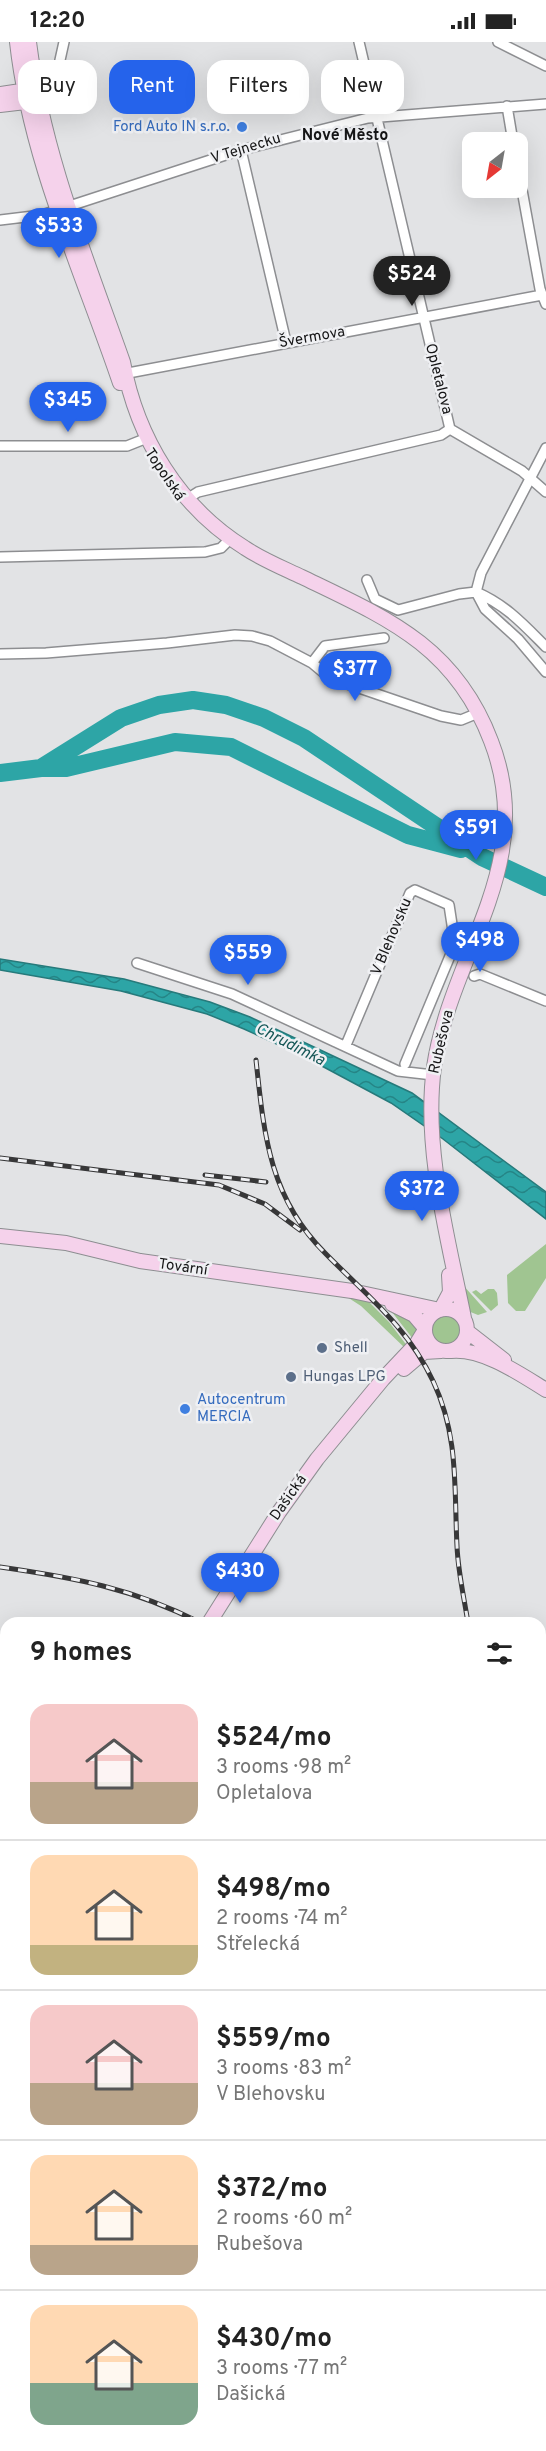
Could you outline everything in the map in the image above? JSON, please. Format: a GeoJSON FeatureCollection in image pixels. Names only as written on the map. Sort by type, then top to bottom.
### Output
{"type":"FeatureCollection","features":[{"type":"Feature","properties":{"kind":"street"},"geometry":{"type":"LineString","coordinates":[[17,42],[22,60]]}},
{"type":"Feature","properties":{"kind":"street"},"geometry":{"type":"LineString","coordinates":[[29,42],[30,60]]}},
{"type":"Feature","properties":{"kind":"street"},"geometry":{"type":"LineString","coordinates":[[60,60],[64,42]]}},
{"type":"Feature","properties":{"kind":"street","name":"Opletalova"},"geometry":{"type":"LineString","coordinates":[[359,42],[450,429],[522,471],[546,492]]}},
{"type":"Feature","properties":{"kind":"street"},"geometry":{"type":"LineString","coordinates":[[498,42],[546,66]]}},
{"type":"Feature","properties":{"kind":"street"},"geometry":{"type":"LineString","coordinates":[[0,93],[18,95]]}},
{"type":"Feature","properties":{"kind":"street"},"geometry":{"type":"LineString","coordinates":[[0,105],[18,100]]}},
{"type":"Feature","properties":{"kind":"street","name":"V Tejnecku"},"geometry":{"type":"LineString","coordinates":[[0,220],[42,215],[241,150],[375,116],[546,104]]}},
{"type":"Feature","properties":{"kind":"street"},"geometry":{"type":"LineString","coordinates":[[507,105],[511,132]]}},
{"type":"Feature","properties":{"kind":"street","name":"Topolská"},"geometry":{"type":"LineString","coordinates":[[37,114],[63,208],[145,440],[164,478],[182,503],[262,565],[370,619],[411,645],[444,676],[475,715]]}},
{"type":"Feature","properties":{"kind":"street"},"geometry":{"type":"LineString","coordinates":[[241,150],[286,342]]}},
{"type":"Feature","properties":{"kind":"street"},"geometry":{"type":"LineString","coordinates":[[524,198],[544,300]]}},
{"type":"Feature","properties":{"kind":"street","name":"Švermova"},"geometry":{"type":"LineString","coordinates":[[121,374],[423,318],[544,300]]}},
{"type":"Feature","properties":{"kind":"street"},"geometry":{"type":"LineString","coordinates":[[187,499],[198,492],[441,435],[450,429]]}},
{"type":"Feature","properties":{"kind":"street"},"geometry":{"type":"LineString","coordinates":[[0,446],[127,446],[145,440]]}},
{"type":"Feature","properties":{"kind":"street","name":"Topolská"},"geometry":{"type":"LineString","coordinates":[[145,440],[187,499],[229,541]]}},
{"type":"Feature","properties":{"kind":"street"},"geometry":{"type":"LineString","coordinates":[[546,448],[481,573],[476,592],[485,609],[511,631],[546,672]]}},
{"type":"Feature","properties":{"kind":"street"},"geometry":{"type":"LineString","coordinates":[[0,557],[205,552],[219,549],[229,541]]}},
{"type":"Feature","properties":{"kind":"street"},"geometry":{"type":"LineString","coordinates":[[367,580],[375,598],[398,610],[459,594],[476,592],[496,600],[546,647]]}},
{"type":"Feature","properties":{"kind":"street"},"geometry":{"type":"LineString","coordinates":[[0,654],[46,653],[243,635],[270,641],[312,663],[330,678],[421,710],[455,720],[475,715]]}},
{"type":"Feature","properties":{"kind":"street"},"geometry":{"type":"LineString","coordinates":[[312,663],[325,646],[384,638]]}},
{"type":"Feature","properties":{"kind":"street","name":"Rubešova"},"geometry":{"type":"LineString","coordinates":[[440,1309],[449,1295],[450,1283],[433,1195],[428,1102],[434,1032],[489,889],[499,843],[496,790],[475,715]]}},
{"type":"Feature","properties":{"kind":"street","name":"V Blehovsku"},"geometry":{"type":"LineString","coordinates":[[346,1045],[410,893],[415,890],[449,905],[456,941],[405,1064]]}},
{"type":"Feature","properties":{"kind":"street"},"geometry":{"type":"LineString","coordinates":[[137,963],[232,994],[398,1071],[429,1075]]}},
{"type":"Feature","properties":{"kind":"street"},"geometry":{"type":"LineString","coordinates":[[474,976],[480,974],[546,1001]]}},
{"type":"Feature","properties":{"kind":"street","name":"Rubešova"},"geometry":{"type":"LineString","coordinates":[[430,1142],[464,1318]]}},
{"type":"Feature","properties":{"kind":"street","name":"Tovární"},"geometry":{"type":"LineString","coordinates":[[0,1236],[66,1243],[140,1262],[368,1294],[440,1309]]}},
{"type":"Feature","properties":{"kind":"street","name":"Tovární"},"geometry":{"type":"LineString","coordinates":[[368,1294],[414,1315],[425,1329]]}},
{"type":"Feature","properties":{"kind":"street"},"geometry":{"type":"LineString","coordinates":[[534,1383],[468,1332],[464,1318],[453,1310],[440,1309],[430,1317],[425,1329],[429,1343],[446,1351],[463,1351],[488,1359],[546,1390]]}},
{"type":"Feature","properties":{"kind":"street","name":"Dašická"},"geometry":{"type":"LineString","coordinates":[[213,1617],[325,1448],[377,1385],[417,1343],[425,1329]]}},
{"type":"Feature","properties":{"kind":"street"},"geometry":{"type":"LineString","coordinates":[[446,1351],[462,1345],[468,1332]]}},
{"type":"Feature","properties":{"kind":"street","name":"Dašická"},"geometry":{"type":"LineString","coordinates":[[358,1410],[421,1353],[431,1350],[446,1351]]}},
{"type":"Feature","properties":{"kind":"green space"},"geometry":{"type":"Polygon","coordinates":[[[546,1244],[546,1278],[525,1311],[516,1311],[508,1303],[507,1275],[546,1244]]]}},
{"type":"Feature","properties":{"kind":"green space"},"geometry":{"type":"Polygon","coordinates":[[[463,1285],[487,1312],[478,1315],[468,1311],[463,1285]]]}},
{"type":"Feature","properties":{"kind":"green space"},"geometry":{"type":"Polygon","coordinates":[[[488,1289],[494,1289],[497,1293],[498,1305],[491,1311],[472,1292],[476,1290],[481,1294],[488,1289]]]}},
{"type":"Feature","properties":{"kind":"green space"},"geometry":{"type":"Polygon","coordinates":[[[344,1295],[368,1301],[389,1322],[408,1347],[406,1349],[361,1306],[344,1295]]]}},
{"type":"Feature","properties":{"kind":"green space"},"geometry":{"type":"Polygon","coordinates":[[[388,1307],[407,1315],[417,1329],[413,1339],[388,1307]]]}},
{"type":"Feature","properties":{"kind":"green space"},"geometry":{"type":"Polygon","coordinates":[[[446,1316],[456,1320],[460,1330],[456,1340],[446,1344],[436,1340],[432,1330],[436,1320],[446,1316]]]}},
{"type":"Feature","properties":{"kind":"water","name":"Chrudimka"},"geometry":{"type":"Polygon","coordinates":[[[0,959],[124,979],[210,1002],[250,1017],[412,1093],[546,1192],[546,1219],[443,1139],[391,1103],[305,1057],[207,1014],[121,991],[0,970],[0,959]]]}},
{"type":"Feature","properties":{"kind":"waterway"},"geometry":{"type":"LineString","coordinates":[[0,773],[41,768],[121,718],[159,705],[193,700],[226,705],[264,718],[304,738],[482,857],[546,887]]}},
{"type":"Feature","properties":{"kind":"waterway"},"geometry":{"type":"LineString","coordinates":[[41,768],[66,768],[175,742],[231,747],[408,835],[461,849]]}},
{"type":"Feature","properties":{"kind":"railway"},"geometry":{"type":"LineString","coordinates":[[256,1060],[262,1114],[272,1163],[292,1210],[306,1232],[325,1253],[398,1327],[423,1361],[441,1402],[454,1462],[458,1556],[467,1617]]}},
{"type":"Feature","properties":{"kind":"railway"},"geometry":{"type":"LineString","coordinates":[[0,1158],[219,1185],[265,1204],[300,1230]]}},
{"type":"Feature","properties":{"kind":"railway"},"geometry":{"type":"LineString","coordinates":[[205,1175],[266,1182]]}},
{"type":"Feature","properties":{"kind":"railway"},"geometry":{"type":"LineString","coordinates":[[0,1567],[54,1575],[103,1586],[151,1601],[188,1617]]}},
{"type":"Feature","properties":{"kind":"place","name":"Ford Auto IN s.r.o."},"geometry":{"type":"Point","coordinates":[242,127]}},
{"type":"Feature","properties":{"kind":"place","name":"Shell"},"geometry":{"type":"Point","coordinates":[322,1348]}},
{"type":"Feature","properties":{"kind":"place","name":"Hungas LPG"},"geometry":{"type":"Point","coordinates":[291,1377]}},
{"type":"Feature","properties":{"kind":"place","name":"Autocentrum MERCIA"},"geometry":{"type":"Point","coordinates":[185,1409]}},
{"type":"Feature","properties":{"kind":"district","name":"Nové Město"},"geometry":{"type":"Point","coordinates":[345,136]}}]}
